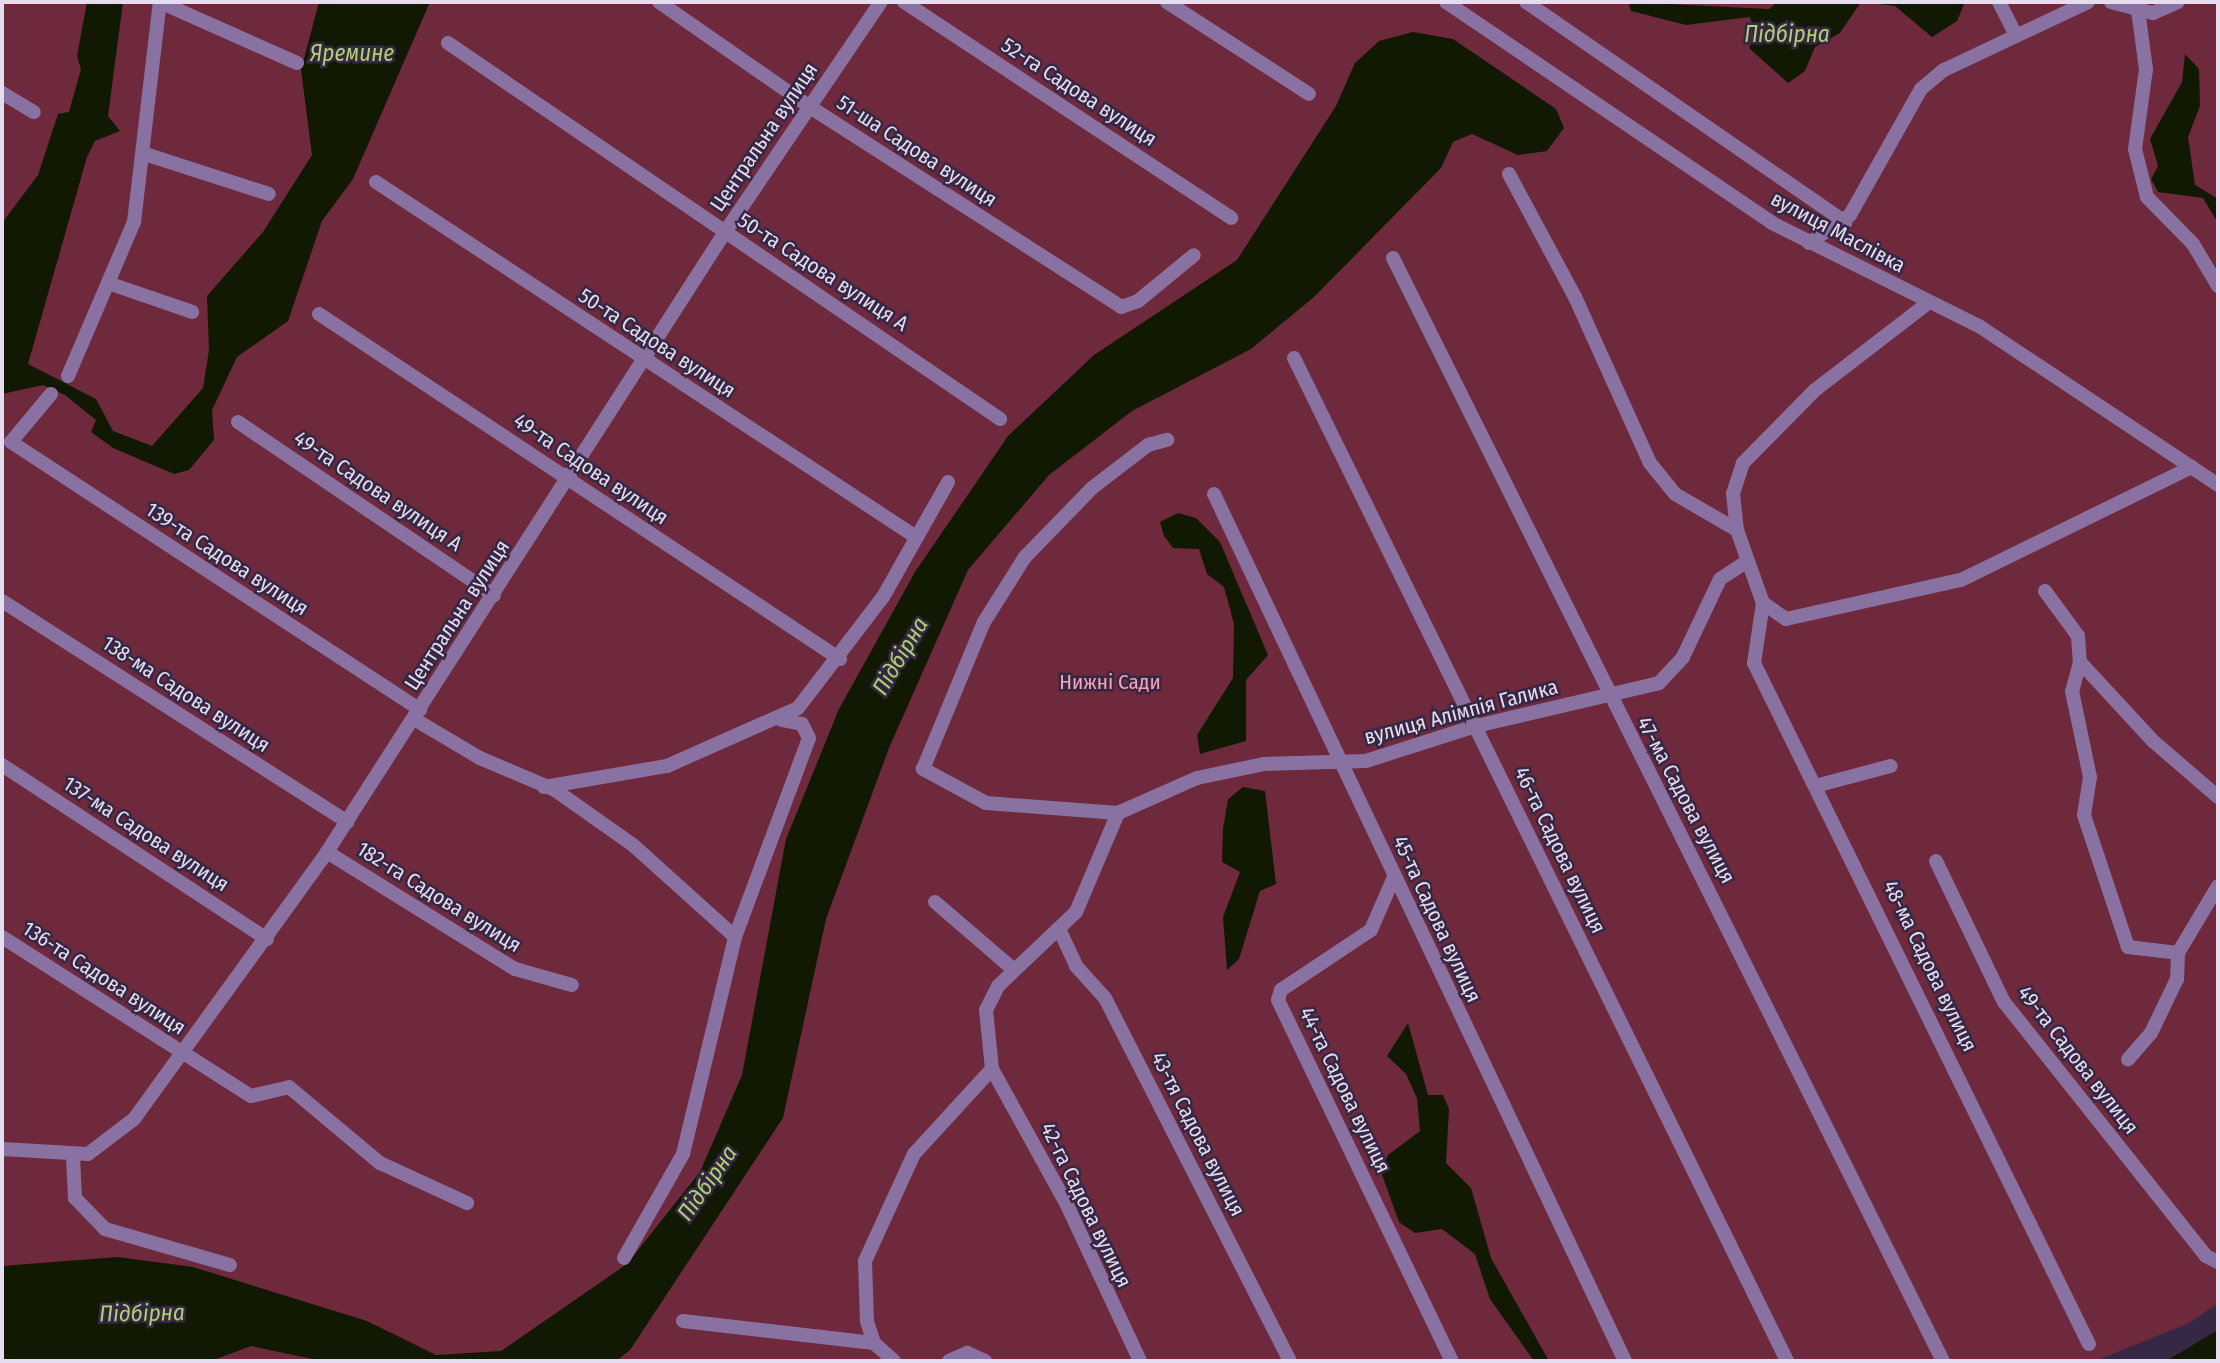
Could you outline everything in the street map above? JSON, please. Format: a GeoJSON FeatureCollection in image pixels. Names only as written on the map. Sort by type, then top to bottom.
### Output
{"type":"FeatureCollection","features":[{"type":"Feature","properties":{"kind":"street"},"geometry":{"type":"LineString","coordinates":[[68,376],[134,222],[145,154],[160,2],[297,63]]}},
{"type":"Feature","properties":{"kind":"street","name":"51-ша Садова вулиця"},"geometry":{"type":"LineString","coordinates":[[659,2],[810,107],[1121,306],[1138,301],[1194,254]]}},
{"type":"Feature","properties":{"kind":"street","name":"Центральна вулиця"},"geometry":{"type":"LineString","coordinates":[[2,1149],[73,1156],[121,1135],[267,939],[327,852],[571,480],[725,232],[881,2]]}},
{"type":"Feature","properties":{"kind":"street","name":"52-га Садова вулиця"},"geometry":{"type":"LineString","coordinates":[[904,2],[1231,218]]}},
{"type":"Feature","properties":{"kind":"street"},"geometry":{"type":"LineString","coordinates":[[1167,2],[1309,94]]}},
{"type":"Feature","properties":{"kind":"street","name":"вулиця Маслівка"},"geometry":{"type":"LineString","coordinates":[[1446,2],[1810,243],[1979,326],[2218,485]]}},
{"type":"Feature","properties":{"kind":"street"},"geometry":{"type":"LineString","coordinates":[[1526,2],[1845,222]]}},
{"type":"Feature","properties":{"kind":"street"},"geometry":{"type":"LineString","coordinates":[[1999,2],[2015,33]]}},
{"type":"Feature","properties":{"kind":"street"},"geometry":{"type":"LineString","coordinates":[[1810,243],[1845,222],[1921,89],[1944,70],[2015,33],[2088,2]]}},
{"type":"Feature","properties":{"kind":"street"},"geometry":{"type":"LineString","coordinates":[[2110,2],[2145,11],[2178,2]]}},
{"type":"Feature","properties":{"kind":"street"},"geometry":{"type":"LineString","coordinates":[[2145,11],[2146,69],[2136,149],[2147,197],[2193,244],[2218,286]]}},
{"type":"Feature","properties":{"kind":"street","name":"50-та Садова вулиця А"},"geometry":{"type":"LineString","coordinates":[[448,43],[1000,419]]}},
{"type":"Feature","properties":{"kind":"street"},"geometry":{"type":"LineString","coordinates":[[2,93],[34,112]]}},
{"type":"Feature","properties":{"kind":"street"},"geometry":{"type":"LineString","coordinates":[[145,154],[269,194]]}},
{"type":"Feature","properties":{"kind":"street"},"geometry":{"type":"LineString","coordinates":[[1509,174],[1575,297],[1650,463],[1675,494],[1737,530]]}},
{"type":"Feature","properties":{"kind":"street","name":"50-та Садова вулиця"},"geometry":{"type":"LineString","coordinates":[[376,182],[916,537]]}},
{"type":"Feature","properties":{"kind":"street","name":"47-ма Садова вулиця"},"geometry":{"type":"LineString","coordinates":[[1394,258],[1606,695],[1943,1361]]}},
{"type":"Feature","properties":{"kind":"street"},"geometry":{"type":"LineString","coordinates":[[108,283],[192,312]]}},
{"type":"Feature","properties":{"kind":"street"},"geometry":{"type":"LineString","coordinates":[[1928,303],[1815,390],[1761,441],[1743,463],[1733,493],[1737,530],[1746,562],[1763,603],[1786,619],[1961,580],[2192,467],[2218,471]]}},
{"type":"Feature","properties":{"kind":"street","name":"49-та Садова вулиця"},"geometry":{"type":"LineString","coordinates":[[319,314],[840,659]]}},
{"type":"Feature","properties":{"kind":"street","name":"46-та Садова вулиця"},"geometry":{"type":"LineString","coordinates":[[1294,358],[1787,1361]]}},
{"type":"Feature","properties":{"kind":"street","name":"139-та Садова вулиця"},"geometry":{"type":"LineString","coordinates":[[51,394],[11,442],[417,715],[544,787],[633,845],[735,937]]}},
{"type":"Feature","properties":{"kind":"street","name":"49-та Садова вулиця А"},"geometry":{"type":"LineString","coordinates":[[238,422],[494,595]]}},
{"type":"Feature","properties":{"kind":"street"},"geometry":{"type":"LineString","coordinates":[[894,1361],[874,1343],[867,1321],[865,1261],[914,1154],[992,1069],[986,1010],[1013,969],[1060,931],[1092,881],[1118,813],[986,803],[923,768],[985,622],[1025,557],[1092,488],[1148,445],[1167,440]]}},
{"type":"Feature","properties":{"kind":"street"},"geometry":{"type":"LineString","coordinates":[[544,787],[667,766],[786,716],[840,659],[948,482]]}},
{"type":"Feature","properties":{"kind":"street","name":"45-та Садова вулиця"},"geometry":{"type":"LineString","coordinates":[[1214,494],[1625,1361]]}},
{"type":"Feature","properties":{"kind":"street","name":"вулиця Алімпія Галика"},"geometry":{"type":"LineString","coordinates":[[1118,813],[1197,778],[1264,764],[1342,763],[1476,726],[1659,683],[1684,657],[1720,579],[1746,562]]}},
{"type":"Feature","properties":{"kind":"street"},"geometry":{"type":"LineString","coordinates":[[2045,591],[2078,636],[2080,662],[2072,691],[2090,777],[2084,815],[2128,947],[2178,953]]}},
{"type":"Feature","properties":{"kind":"street","name":"138-ма Садова вулиця"},"geometry":{"type":"LineString","coordinates":[[2,601],[347,822]]}},
{"type":"Feature","properties":{"kind":"street","name":"48-ма Садова вулиця"},"geometry":{"type":"LineString","coordinates":[[1763,603],[1754,663],[1819,785],[2089,1344]]}},
{"type":"Feature","properties":{"kind":"street"},"geometry":{"type":"LineString","coordinates":[[2080,662],[2153,741],[2218,797]]}},
{"type":"Feature","properties":{"kind":"street"},"geometry":{"type":"LineString","coordinates":[[624,1258],[683,1154],[735,937],[809,738],[802,724],[786,716]]}},
{"type":"Feature","properties":{"kind":"street","name":"137-ма Садова вулиця"},"geometry":{"type":"LineString","coordinates":[[2,765],[267,939]]}},
{"type":"Feature","properties":{"kind":"street"},"geometry":{"type":"LineString","coordinates":[[1819,785],[1891,766]]}},
{"type":"Feature","properties":{"kind":"street","name":"182-га Садова вулиця"},"geometry":{"type":"LineString","coordinates":[[327,852],[515,969],[572,985]]}},
{"type":"Feature","properties":{"kind":"street","name":"49-та Садова вулиця"},"geometry":{"type":"LineString","coordinates":[[1936,861],[2004,1002],[2206,1256],[2218,1262]]}},
{"type":"Feature","properties":{"kind":"street","name":"44-та Садова вулиця"},"geometry":{"type":"LineString","coordinates":[[1394,876],[1371,930],[1281,990],[1278,1000],[1452,1361]]}},
{"type":"Feature","properties":{"kind":"street"},"geometry":{"type":"LineString","coordinates":[[2128,1059],[2151,1032],[2177,979],[2178,953],[2218,886]]}},
{"type":"Feature","properties":{"kind":"street"},"geometry":{"type":"LineString","coordinates":[[935,902],[1013,969]]}},
{"type":"Feature","properties":{"kind":"street","name":"43-тя Садова вулиця"},"geometry":{"type":"LineString","coordinates":[[1060,931],[1076,966],[1105,998],[1290,1361]]}},
{"type":"Feature","properties":{"kind":"street","name":"136-та Садова вулиця"},"geometry":{"type":"LineString","coordinates":[[2,937],[251,1096],[289,1087],[303,1094],[380,1163],[467,1203]]}},
{"type":"Feature","properties":{"kind":"street","name":"42-га Садова вулиця"},"geometry":{"type":"LineString","coordinates":[[992,1069],[1067,1205],[1140,1361]]}},
{"type":"Feature","properties":{"kind":"street"},"geometry":{"type":"LineString","coordinates":[[73,1156],[75,1198],[105,1229],[230,1265]]}},
{"type":"Feature","properties":{"kind":"street"},"geometry":{"type":"LineString","coordinates":[[683,1321],[874,1343]]}},
{"type":"Feature","properties":{"kind":"street"},"geometry":{"type":"LineString","coordinates":[[949,1361],[967,1353],[985,1361]]}},
{"type":"Feature","properties":{"kind":"green space","name":"Нижні Сади"},"geometry":{"type":"Polygon","coordinates":[[[2,2],[2218,2],[2218,1303],[2189,1323],[2095,1361],[2,1361],[2,2]]]}},
{"type":"Feature","properties":{"kind":"water","name":"Яремине"},"geometry":{"type":"Polygon","coordinates":[[[87,2],[123,2],[108,116],[120,131],[95,141],[87,157],[28,364],[96,399],[113,431],[152,446],[203,388],[209,350],[207,296],[263,232],[312,155],[301,70],[319,2],[430,2],[353,179],[322,221],[288,321],[237,357],[212,410],[214,440],[189,470],[174,474],[113,448],[91,432],[96,420],[65,395],[43,385],[2,394],[2,223],[38,175],[58,114],[69,112],[81,69],[77,56],[87,2]]]}},
{"type":"Feature","properties":{"kind":"water","name":"Підбірна"},"geometry":{"type":"Polygon","coordinates":[[[1628,2],[1769,9],[1777,2],[1861,2],[1840,33],[1815,47],[1805,71],[1788,83],[1749,48],[1756,35],[1750,17],[1686,25],[1631,11],[1628,2]]]}},
{"type":"Feature","properties":{"kind":"water","name":"Підбірна"},"geometry":{"type":"Polygon","coordinates":[[[1862,2],[1964,4],[1957,21],[1932,37],[1895,6],[1862,2]]]}},
{"type":"Feature","properties":{"kind":"water"},"geometry":{"type":"Polygon","coordinates":[[[1413,32],[1453,39],[1556,109],[1564,128],[1547,151],[1518,155],[1472,134],[1453,142],[1441,168],[1314,297],[1251,349],[1132,411],[1049,475],[968,570],[889,748],[826,919],[783,1118],[630,1350],[616,1361],[322,1361],[251,1346],[211,1361],[2,1361],[2,1266],[118,1257],[193,1267],[367,1321],[436,1355],[501,1351],[627,1264],[700,1172],[742,1075],[786,839],[839,709],[915,572],[1008,436],[1094,355],[1237,260],[1336,106],[1355,63],[1379,41],[1413,32]]]}},
{"type":"Feature","properties":{"kind":"water"},"geometry":{"type":"Polygon","coordinates":[[[2185,54],[2199,69],[2200,106],[2188,137],[2195,185],[2218,199],[2218,223],[2203,198],[2158,192],[2151,179],[2158,166],[2150,139],[2182,82],[2185,54]]]}},
{"type":"Feature","properties":{"kind":"water"},"geometry":{"type":"Polygon","coordinates":[[[1178,513],[1196,518],[1220,542],[1268,655],[1246,680],[1246,741],[1200,754],[1197,735],[1233,678],[1234,624],[1224,587],[1207,574],[1199,549],[1173,548],[1164,536],[1160,522],[1178,513]]]}},
{"type":"Feature","properties":{"kind":"water"},"geometry":{"type":"Polygon","coordinates":[[[1243,787],[1265,791],[1276,884],[1260,891],[1239,959],[1227,970],[1223,917],[1240,872],[1222,862],[1223,829],[1228,799],[1243,787]]]}},
{"type":"Feature","properties":{"kind":"water"},"geometry":{"type":"Polygon","coordinates":[[[1408,1023],[1428,1095],[1443,1095],[1449,1109],[1446,1163],[1471,1188],[1491,1258],[1549,1361],[1534,1361],[1490,1299],[1475,1254],[1442,1229],[1415,1233],[1399,1222],[1381,1172],[1388,1155],[1420,1131],[1417,1098],[1406,1074],[1387,1056],[1408,1023]]]}},
{"type":"Feature","properties":{"kind":"water"},"geometry":{"type":"Polygon","coordinates":[[[2218,1330],[2218,1361],[2166,1361],[2218,1330]]]}}]}
